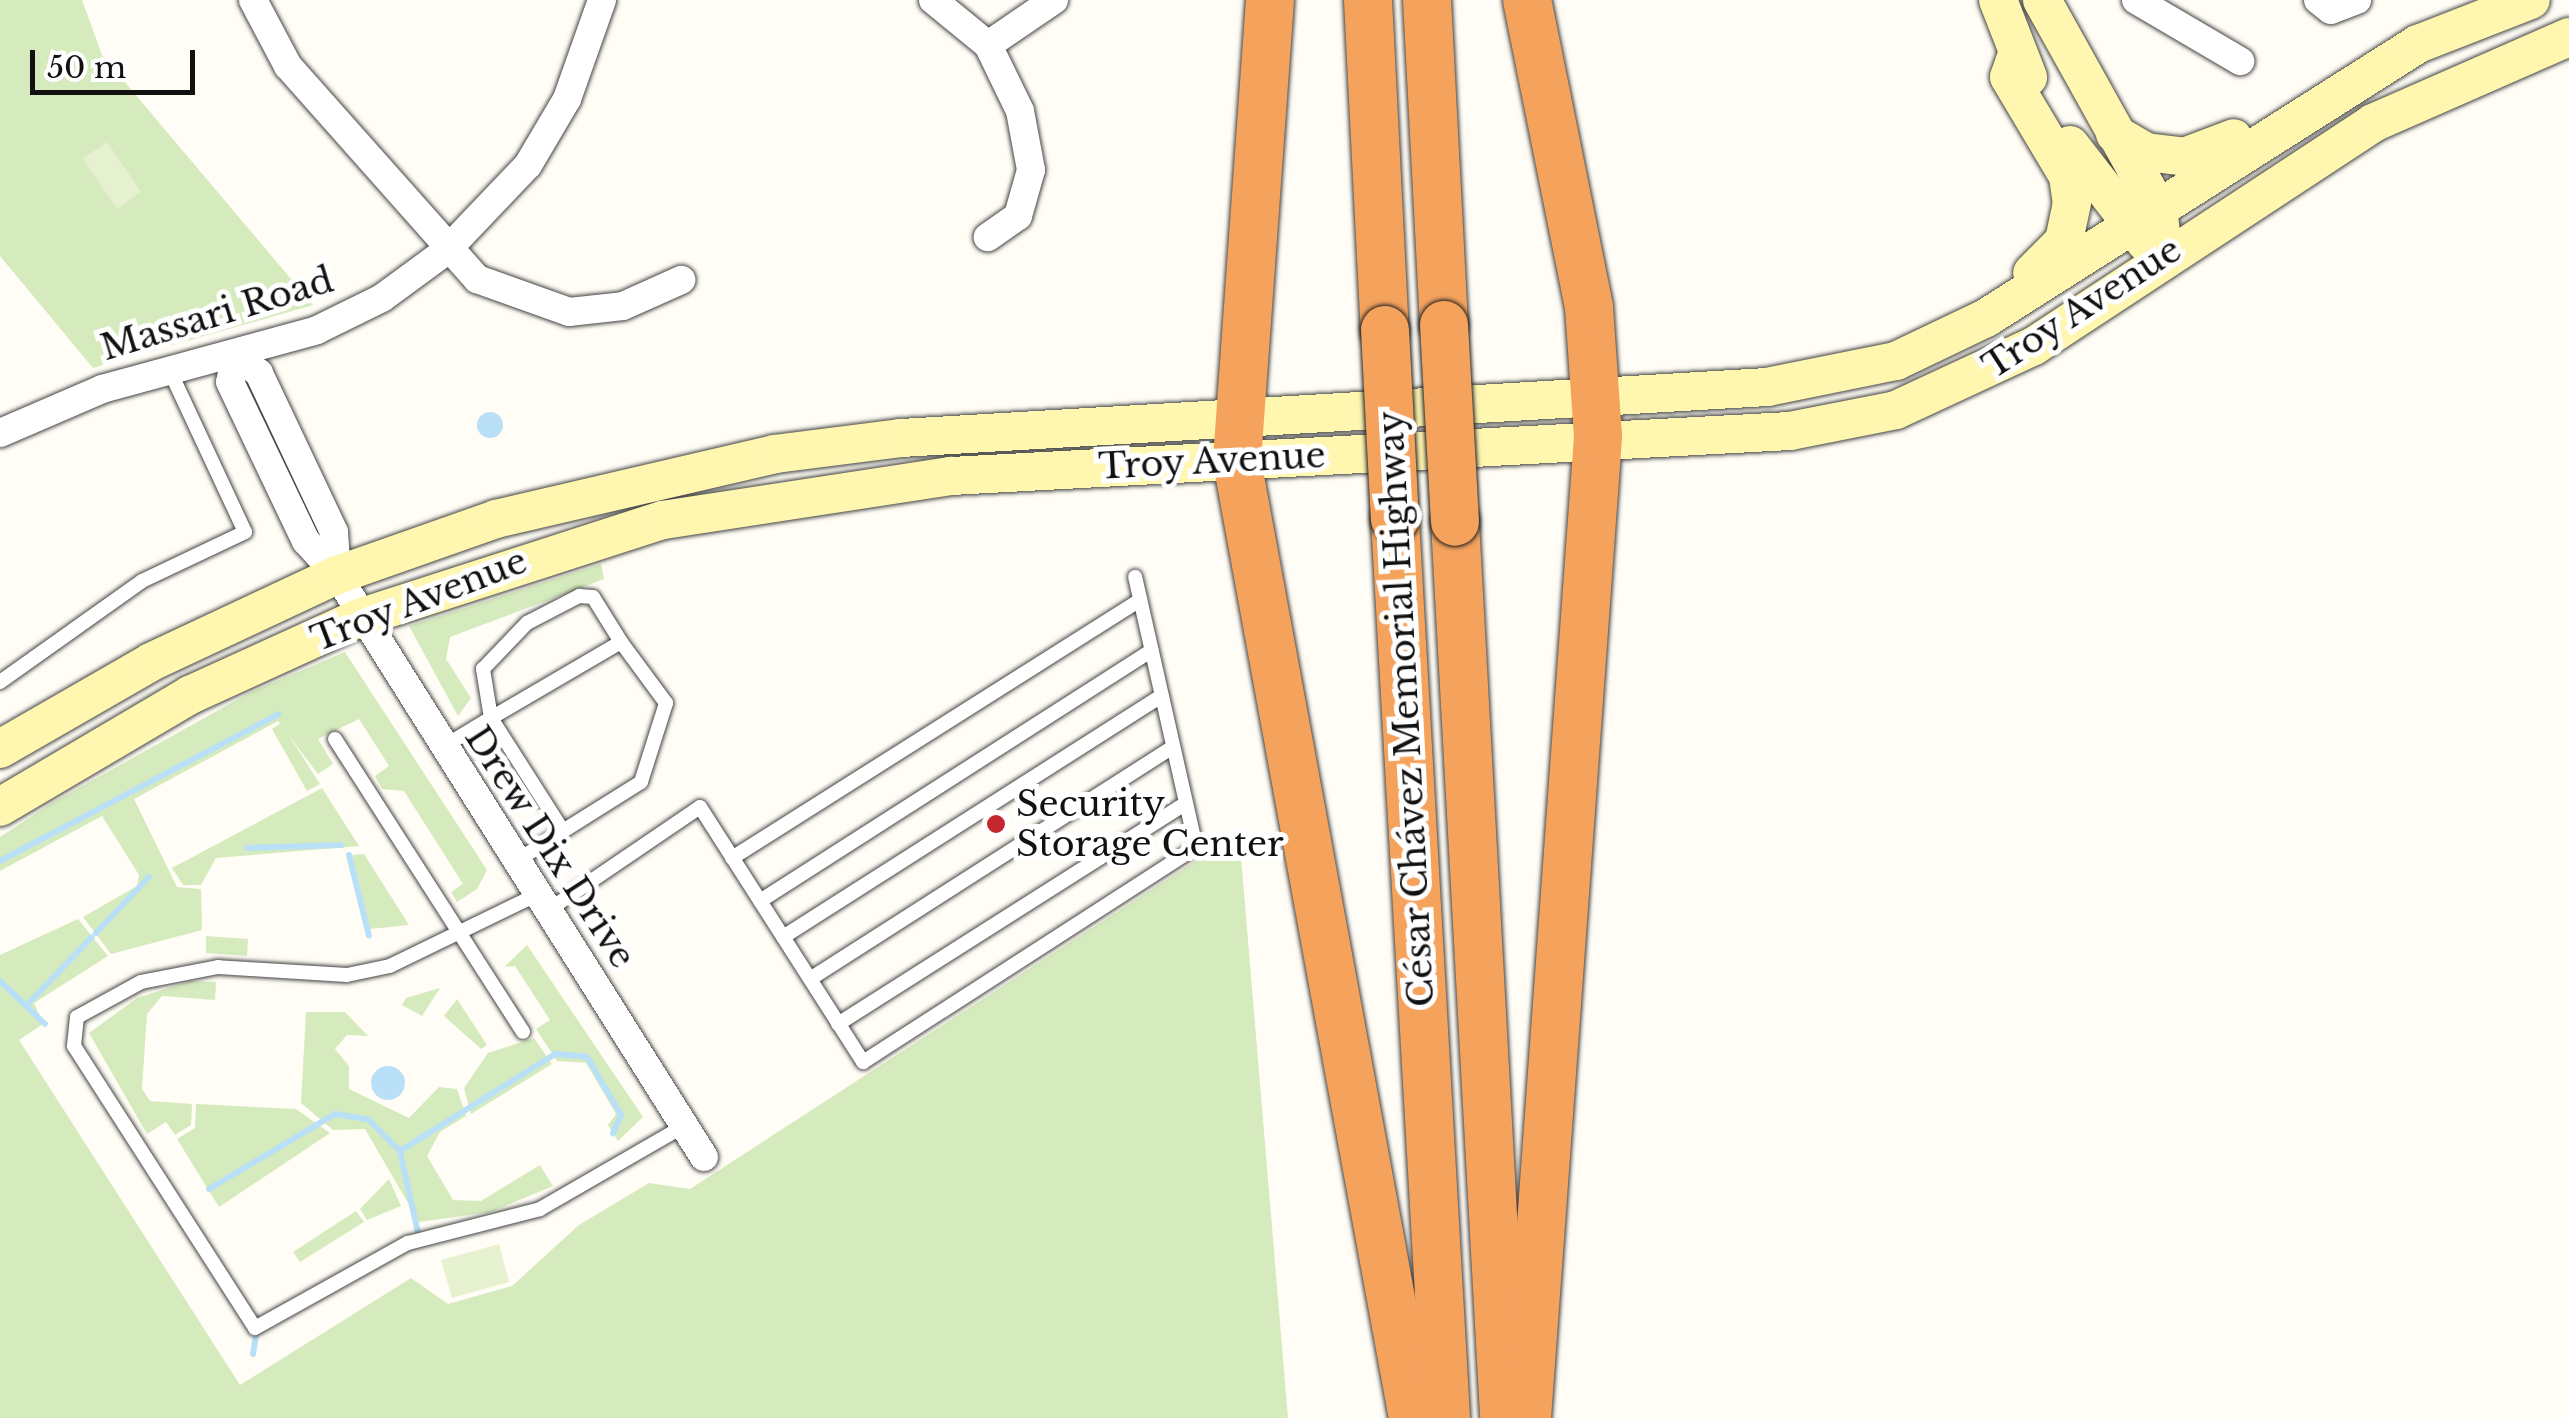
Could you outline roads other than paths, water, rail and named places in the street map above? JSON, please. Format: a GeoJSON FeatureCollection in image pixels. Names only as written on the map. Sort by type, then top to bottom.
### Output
{"type":"FeatureCollection","features":[{"type":"Feature","properties":{"kind":"highway"},"geometry":{"type":"LineString","coordinates":[[1270,0],[1238,439],[1413,1418]]}},
{"type":"Feature","properties":{"kind":"highway","name":"César Chávez Memorial Highway"},"geometry":{"type":"LineString","coordinates":[[1368,0],[1446,1418]]}},
{"type":"Feature","properties":{"kind":"highway","name":"César Chávez Memorial Highway"},"geometry":{"type":"LineString","coordinates":[[1427,0],[1504,1418]]}},
{"type":"Feature","properties":{"kind":"highway"},"geometry":{"type":"LineString","coordinates":[[1527,0],[1589,307],[1597,415],[1527,1418]]}},
{"type":"Feature","properties":{"kind":"main road"},"geometry":{"type":"LineString","coordinates":[[1998,0],[2016,57],[2127,230],[2164,256]]}},
{"type":"Feature","properties":{"kind":"main road"},"geometry":{"type":"LineString","coordinates":[[2042,0],[2158,208],[2164,256]]}},
{"type":"Feature","properties":{"kind":"main road","name":"Troy Avenue"},"geometry":{"type":"LineString","coordinates":[[0,749],[151,662],[337,575],[496,520],[775,454],[1238,439],[1597,415],[1837,376],[1896,361],[1986,318],[2418,44],[2531,0]]}},
{"type":"Feature","properties":{"kind":"main road","name":"Troy Avenue"},"geometry":{"type":"LineString","coordinates":[[1597,415],[1790,431],[1896,410],[2034,346],[2164,256],[2372,122],[2569,37]]}},
{"type":"Feature","properties":{"kind":"main road"},"geometry":{"type":"LineString","coordinates":[[2114,134],[2146,152],[2217,149],[2301,94],[2418,44]]}},
{"type":"Feature","properties":{"kind":"main road"},"geometry":{"type":"LineString","coordinates":[[1986,318],[2064,242],[2072,202],[2068,176],[2009,77],[2016,57]]}},
{"type":"Feature","properties":{"kind":"main road","name":"Troy Avenue"},"geometry":{"type":"LineString","coordinates":[[0,807],[190,695],[359,618],[663,520],[951,476],[1238,439]]}},
{"type":"Feature","properties":{"kind":"street"},"geometry":{"type":"LineString","coordinates":[[253,0],[288,66],[446,251],[504,296],[569,312],[623,306],[681,280]]}},
{"type":"Feature","properties":{"kind":"street","name":"Massari Road"},"geometry":{"type":"LineString","coordinates":[[0,433],[54,406],[235,355],[382,298],[446,251],[499,202],[549,132],[602,0]]}},
{"type":"Feature","properties":{"kind":"street"},"geometry":{"type":"LineString","coordinates":[[934,0],[988,45],[1020,111],[1031,170],[1018,216],[988,238]]}},
{"type":"Feature","properties":{"kind":"street"},"geometry":{"type":"LineString","coordinates":[[988,45],[1054,0]]}},
{"type":"Feature","properties":{"kind":"street"},"geometry":{"type":"LineString","coordinates":[[2136,0],[2240,62]]}},
{"type":"Feature","properties":{"kind":"street"},"geometry":{"type":"LineString","coordinates":[[2318,0],[2331,10],[2357,0]]}},
{"type":"Feature","properties":{"kind":"street","name":"Drew Dix Drive"},"geometry":{"type":"LineString","coordinates":[[235,355],[230,382],[306,541],[337,575],[359,618],[704,1157]]}},
{"type":"Feature","properties":{"kind":"lane"},"geometry":{"type":"LineString","coordinates":[[0,682],[142,582],[245,532],[170,371]]}},
{"type":"Feature","properties":{"kind":"lane"},"geometry":{"type":"LineString","coordinates":[[684,1126],[540,1209],[408,1243],[280,1321],[255,1328],[245,1320],[88,1071],[74,1046],[77,1016],[176,972],[346,975],[462,938],[541,903],[700,807],[863,1062],[1196,847],[1135,577]]}},
{"type":"Feature","properties":{"kind":"lane"},"geometry":{"type":"LineString","coordinates":[[515,862],[642,782],[654,760],[666,702],[593,597],[527,623],[482,669],[491,718],[563,831]]}},
{"type":"Feature","properties":{"kind":"lane"},"geometry":{"type":"LineString","coordinates":[[732,858],[1140,600]]}},
{"type":"Feature","properties":{"kind":"lane"},"geometry":{"type":"LineString","coordinates":[[442,748],[621,642]]}},
{"type":"Feature","properties":{"kind":"lane"},"geometry":{"type":"LineString","coordinates":[[760,901],[1152,650]]}},
{"type":"Feature","properties":{"kind":"lane"},"geometry":{"type":"LineString","coordinates":[[783,937],[1162,696]]}},
{"type":"Feature","properties":{"kind":"lane"},"geometry":{"type":"LineString","coordinates":[[335,740],[524,1032]]}},
{"type":"Feature","properties":{"kind":"lane"},"geometry":{"type":"LineString","coordinates":[[810,978],[1173,747]]}},
{"type":"Feature","properties":{"kind":"lane"},"geometry":{"type":"LineString","coordinates":[[838,1024],[1186,804]]}},
{"type":"Feature","properties":{"kind":"water"},"geometry":{"type":"Polygon","coordinates":[[[490,412],[499,416],[503,425],[499,434],[490,438],[481,434],[477,425],[481,416],[490,412]]]}},
{"type":"Feature","properties":{"kind":"water"},"geometry":{"type":"Polygon","coordinates":[[[388,1066],[400,1071],[405,1083],[400,1095],[388,1100],[376,1095],[371,1083],[376,1071],[388,1066]]]}},
{"type":"Feature","properties":{"kind":"waterway"},"geometry":{"type":"LineString","coordinates":[[0,861],[279,714]]}},
{"type":"Feature","properties":{"kind":"waterway"},"geometry":{"type":"LineString","coordinates":[[247,848],[341,845]]}},
{"type":"Feature","properties":{"kind":"waterway"},"geometry":{"type":"LineString","coordinates":[[349,855],[369,936]]}},
{"type":"Feature","properties":{"kind":"waterway"},"geometry":{"type":"LineString","coordinates":[[96,933],[149,877]]}},
{"type":"Feature","properties":{"kind":"waterway"},"geometry":{"type":"LineString","coordinates":[[26,1006],[92,937]]}},
{"type":"Feature","properties":{"kind":"waterway"},"geometry":{"type":"LineString","coordinates":[[0,981],[45,1024]]}},
{"type":"Feature","properties":{"kind":"waterway"},"geometry":{"type":"LineString","coordinates":[[419,1237],[400,1151],[555,1054],[587,1057],[621,1115],[613,1133]]}},
{"type":"Feature","properties":{"kind":"waterway"},"geometry":{"type":"LineString","coordinates":[[209,1189],[335,1114],[368,1119],[400,1151]]}},
{"type":"Feature","properties":{"kind":"waterway"},"geometry":{"type":"LineString","coordinates":[[253,1354],[256,1334]]}},
{"type":"Feature","properties":{"kind":"place","name":"Security Storage Center"},"geometry":{"type":"Point","coordinates":[996,824]}}]}
